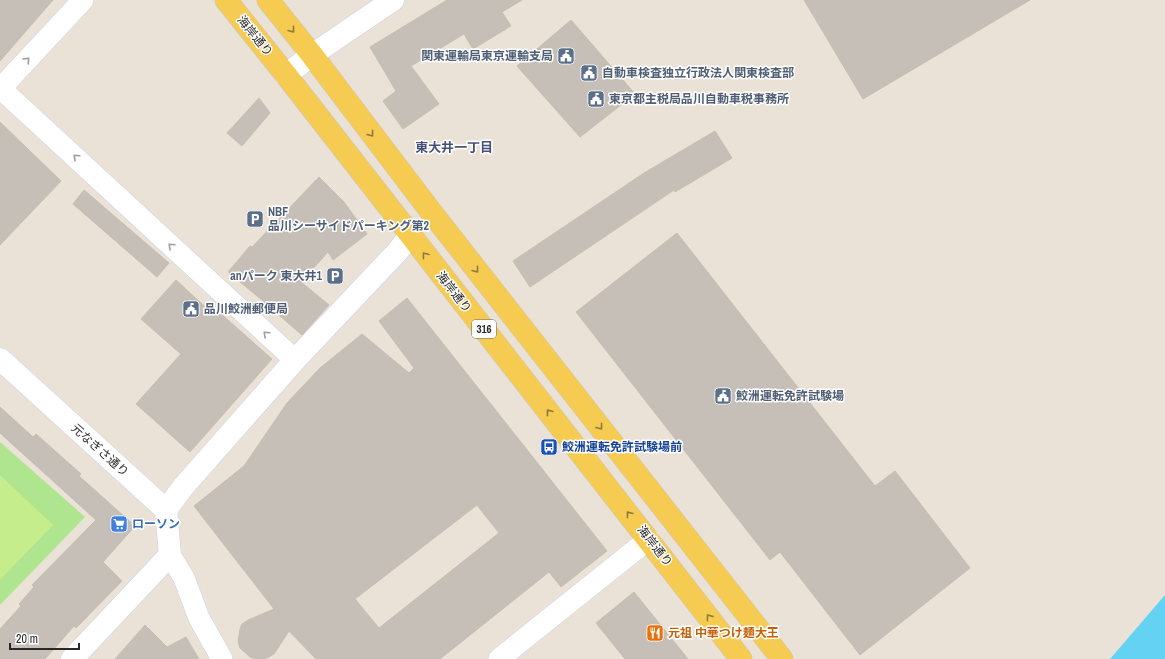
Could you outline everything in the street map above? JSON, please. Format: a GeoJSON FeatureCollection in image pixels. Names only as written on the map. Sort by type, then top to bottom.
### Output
{"type":"FeatureCollection","features":[{"type":"Feature","properties":{"kind":"main road","name":"海岸通り"},"geometry":{"type":"LineString","coordinates":[[226,0],[649,539],[741,659]]}},
{"type":"Feature","properties":{"kind":"main road","name":"316"},"geometry":{"type":"LineString","coordinates":[[268,0],[312,55],[436,219],[782,659]]}},
{"type":"Feature","properties":{"kind":"street"},"geometry":{"type":"LineString","coordinates":[[83,0],[0,88],[295,360]]}},
{"type":"Feature","properties":{"kind":"street"},"geometry":{"type":"LineString","coordinates":[[286,75],[312,55],[393,0]]}},
{"type":"Feature","properties":{"kind":"street"},"geometry":{"type":"LineString","coordinates":[[222,659],[199,618],[184,578],[170,555],[166,510],[183,487],[295,360],[398,251],[410,235]]}},
{"type":"Feature","properties":{"kind":"street","name":"元なぎさ通り"},"geometry":{"type":"LineString","coordinates":[[0,359],[166,510]]}},
{"type":"Feature","properties":{"kind":"street"},"geometry":{"type":"LineString","coordinates":[[499,659],[649,539]]}},
{"type":"Feature","properties":{"kind":"street"},"geometry":{"type":"LineString","coordinates":[[72,659],[170,555]]}},
{"type":"Feature","properties":{"kind":"green space"},"geometry":{"type":"Polygon","coordinates":[[[0,442],[85,517],[0,605],[0,442]]]}},
{"type":"Feature","properties":{"kind":"green space"},"geometry":{"type":"Polygon","coordinates":[[[0,475],[53,525],[0,580],[0,475]]]}},
{"type":"Feature","properties":{"kind":"water"},"geometry":{"type":"Polygon","coordinates":[[[1165,595],[1165,659],[1110,659],[1165,595]]]}},
{"type":"Feature","properties":{"kind":"building"},"geometry":{"type":"Polygon","coordinates":[[[0,0],[53,0],[0,61],[0,0]]]}},
{"type":"Feature","properties":{"kind":"building"},"geometry":{"type":"Polygon","coordinates":[[[447,0],[522,0],[502,12],[511,26],[473,49],[464,34],[411,66],[439,104],[403,129],[383,101],[396,91],[370,47],[447,0]]]}},
{"type":"Feature","properties":{"kind":"building"},"geometry":{"type":"Polygon","coordinates":[[[804,0],[1030,0],[863,99],[804,0]]]}},
{"type":"Feature","properties":{"kind":"building"},"geometry":{"type":"Polygon","coordinates":[[[571,20],[635,94],[580,137],[517,66],[571,20]]]}},
{"type":"Feature","properties":{"kind":"building"},"geometry":{"type":"Polygon","coordinates":[[[259,98],[270,113],[242,146],[227,133],[259,98]]]}},
{"type":"Feature","properties":{"kind":"building"},"geometry":{"type":"Polygon","coordinates":[[[0,122],[61,181],[0,245],[0,122]]]}},
{"type":"Feature","properties":{"kind":"building"},"geometry":{"type":"Polygon","coordinates":[[[715,131],[732,158],[675,192],[674,190],[530,287],[513,261],[644,173],[715,131]]]}},
{"type":"Feature","properties":{"kind":"building"},"geometry":{"type":"Polygon","coordinates":[[[319,177],[344,202],[367,234],[333,260],[328,252],[301,282],[329,305],[302,335],[228,272],[250,246],[252,247],[319,177]]]}},
{"type":"Feature","properties":{"kind":"building"},"geometry":{"type":"Polygon","coordinates":[[[84,190],[169,263],[157,277],[73,204],[84,190]]]}},
{"type":"Feature","properties":{"kind":"building","name":"鮫洲運転免許試験場"},"geometry":{"type":"Polygon","coordinates":[[[677,233],[875,486],[895,471],[970,568],[860,655],[780,552],[770,560],[576,312],[677,233]]]}},
{"type":"Feature","properties":{"kind":"building"},"geometry":{"type":"Polygon","coordinates":[[[176,280],[215,316],[219,312],[272,359],[190,452],[136,404],[181,354],[141,319],[176,280]]]}},
{"type":"Feature","properties":{"kind":"building"},"geometry":{"type":"Polygon","coordinates":[[[407,298],[607,551],[561,587],[549,572],[440,659],[316,659],[289,631],[274,654],[264,659],[255,659],[250,657],[240,648],[238,642],[240,629],[242,624],[248,620],[274,609],[194,506],[244,466],[287,403],[320,368],[362,334],[409,373],[414,368],[379,321],[407,298]],[[477,505],[355,599],[379,628],[499,533],[477,505]]]}},
{"type":"Feature","properties":{"kind":"building"},"geometry":{"type":"Polygon","coordinates":[[[0,407],[33,437],[36,434],[81,474],[79,476],[135,526],[103,562],[122,581],[76,628],[74,626],[45,659],[0,659],[0,629],[21,606],[19,604],[34,587],[32,585],[96,520],[0,433],[0,407]]]}},
{"type":"Feature","properties":{"kind":"building"},"geometry":{"type":"Polygon","coordinates":[[[634,592],[688,659],[625,659],[596,623],[634,592]]]}},
{"type":"Feature","properties":{"kind":"building"},"geometry":{"type":"Polygon","coordinates":[[[145,625],[167,647],[186,637],[199,659],[115,659],[145,625]]]}},
{"type":"Feature","properties":{"kind":"place","name":"関東運輸局東京運輸支局"},"geometry":{"type":"Point","coordinates":[566,56]}},
{"type":"Feature","properties":{"kind":"place","name":"自動車検査独立行政法人関東検査部"},"geometry":{"type":"Point","coordinates":[589,73]}},
{"type":"Feature","properties":{"kind":"place","name":"東京都主税局品川自動車税事務所"},"geometry":{"type":"Point","coordinates":[596,99]}},
{"type":"Feature","properties":{"kind":"place","name":"NBF 品川シーサイドパーキング第2"},"geometry":{"type":"Point","coordinates":[255,219]}},
{"type":"Feature","properties":{"kind":"place","name":"anパーク 東大井1"},"geometry":{"type":"Point","coordinates":[335,276]}},
{"type":"Feature","properties":{"kind":"place","name":"品川鮫洲郵便局"},"geometry":{"type":"Point","coordinates":[191,309]}},
{"type":"Feature","properties":{"kind":"place","name":"鮫洲運転免許試験場"},"geometry":{"type":"Point","coordinates":[723,396]}},
{"type":"Feature","properties":{"kind":"place","name":"鮫洲運転免許試験場前"},"geometry":{"type":"Point","coordinates":[549,447]}},
{"type":"Feature","properties":{"kind":"place","name":"ローソン"},"geometry":{"type":"Point","coordinates":[119,524]}},
{"type":"Feature","properties":{"kind":"place","name":"元祖 中華つけ麺大王"},"geometry":{"type":"Point","coordinates":[655,633]}},
{"type":"Feature","properties":{"kind":"district","name":"東大井一丁目"},"geometry":{"type":"Point","coordinates":[454,147]}}]}
